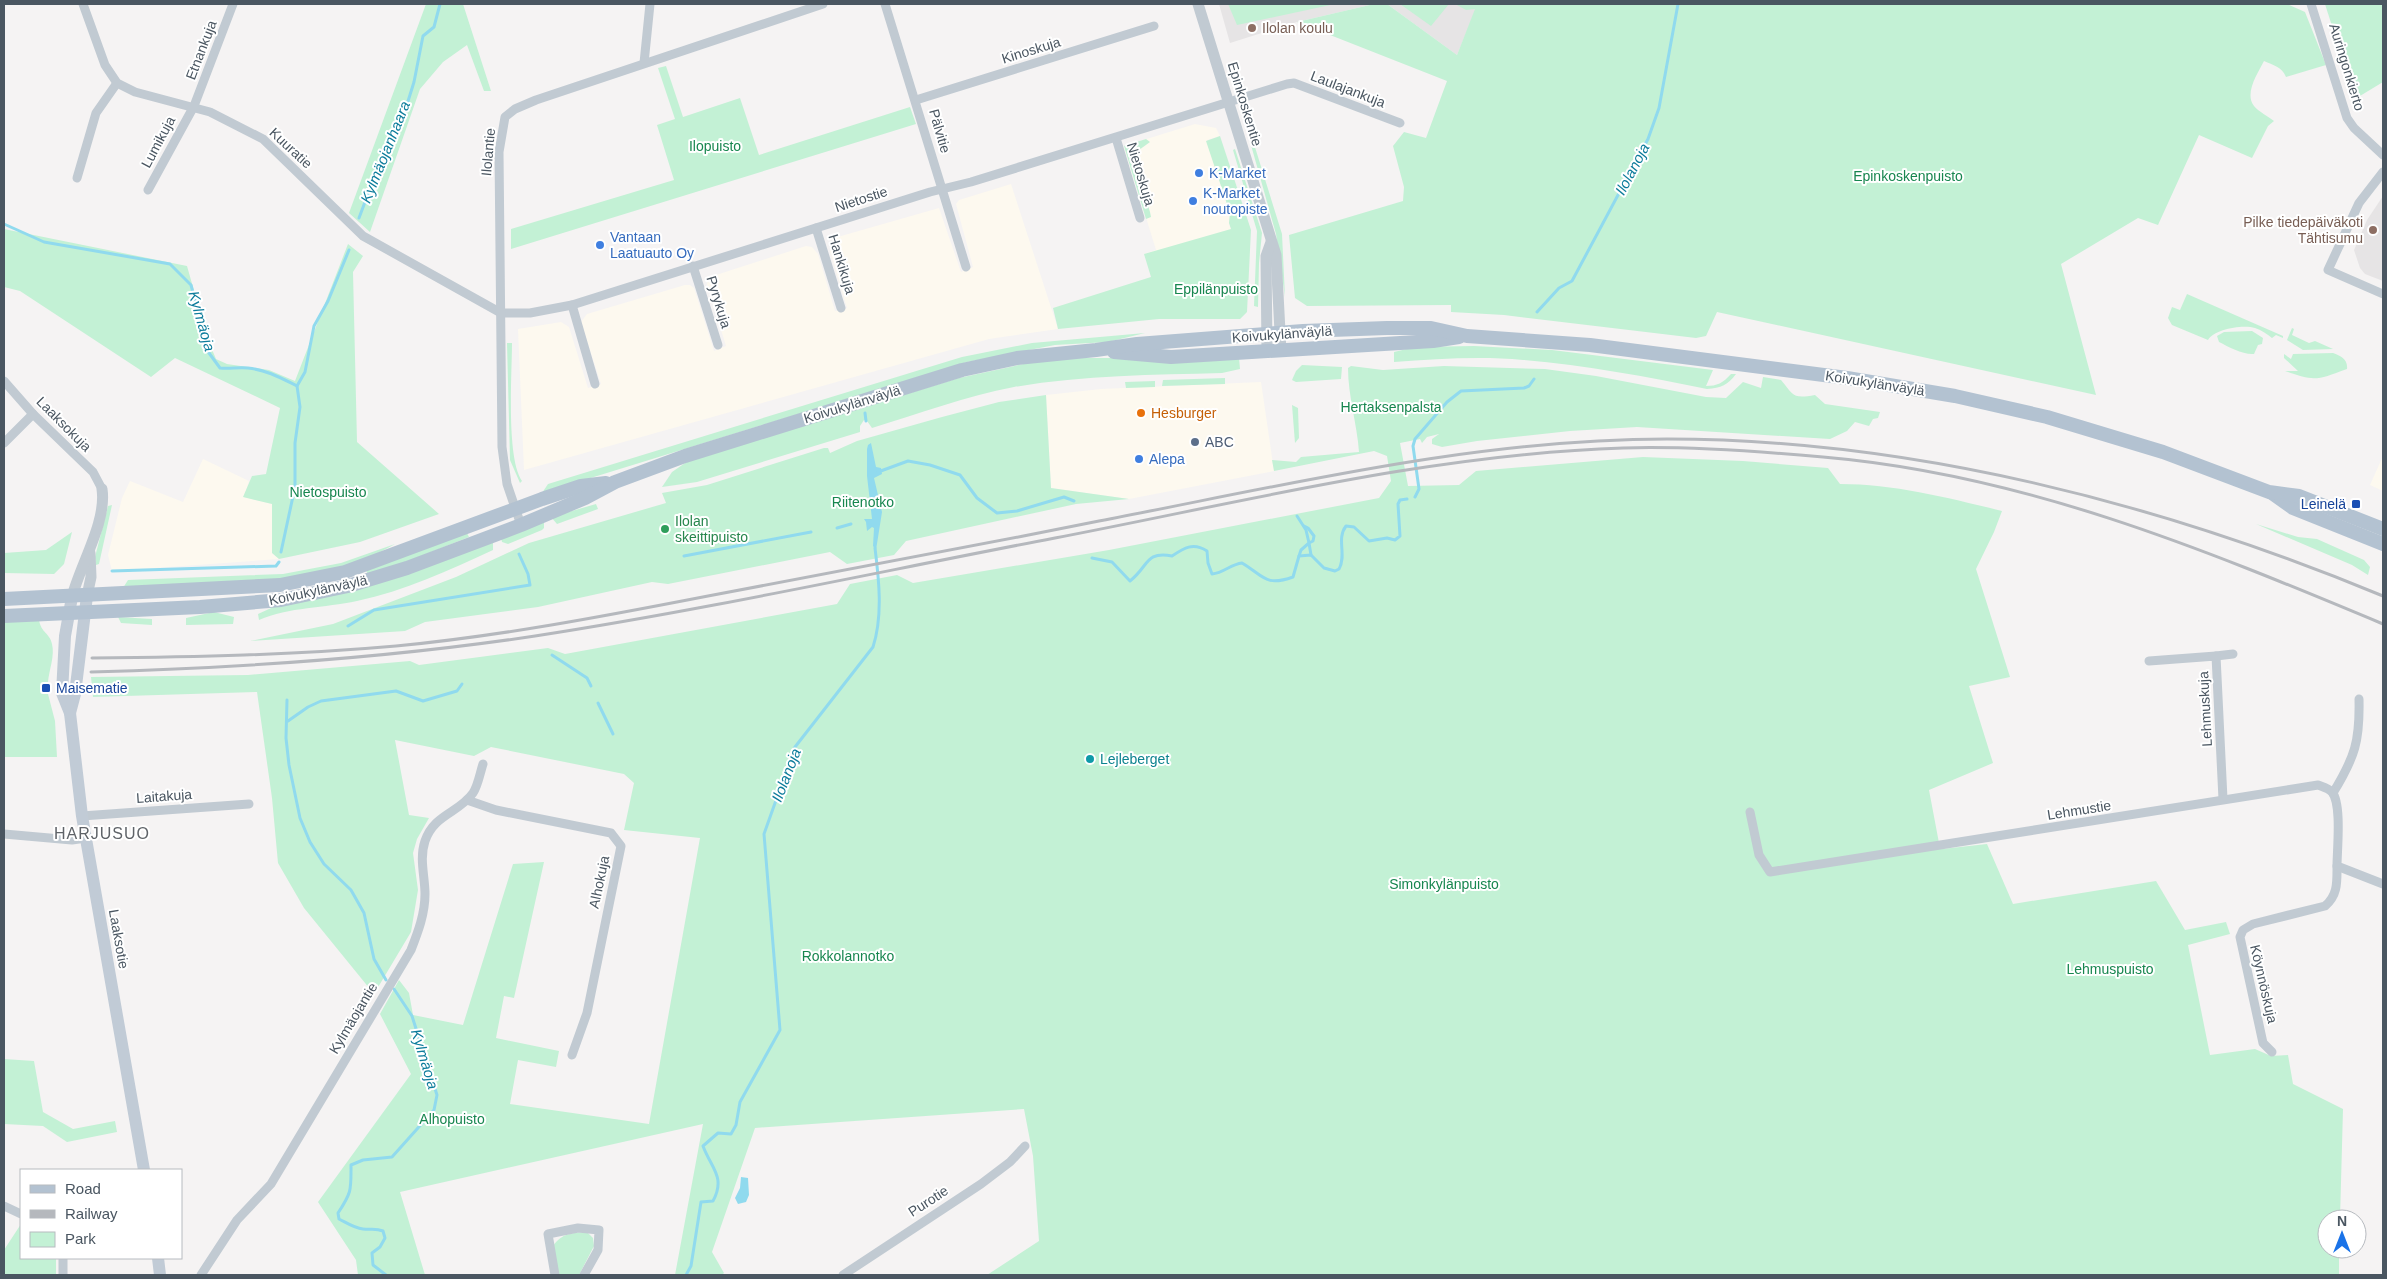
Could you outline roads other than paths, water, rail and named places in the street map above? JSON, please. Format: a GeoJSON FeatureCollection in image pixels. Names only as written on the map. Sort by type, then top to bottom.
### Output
{"type":"FeatureCollection","features":[{"type":"Feature","properties":{"kind":"main road","name":"Koivukylänväylä"},"geometry":{"type":"LineString","coordinates":[[4,616],[200,607],[281,600],[348,586],[407,568],[521,525],[585,498],[614,482],[694,453],[962,370],[1017,358],[1137,344],[1281,333],[1431,328],[1467,336],[1590,345],[1847,378],[1955,396],[2047,417],[2154,449],[2269,492],[2299,496],[2383,529]]}},
{"type":"Feature","properties":{"kind":"main road","name":"Koivukylänväylä"},"geometry":{"type":"LineString","coordinates":[[1096,350],[1172,357],[1433,341],[1467,336]]}},
{"type":"Feature","properties":{"kind":"main road","name":"Koivukylänväylä"},"geometry":{"type":"LineString","coordinates":[[4,599],[280,585],[345,572],[581,486],[614,482]]}},
{"type":"Feature","properties":{"kind":"main road","name":"Koivukylänväylä"},"geometry":{"type":"LineString","coordinates":[[2269,492],[2293,508],[2383,544]]}},
{"type":"Feature","properties":{"kind":"main road","name":"Laaksotie"},"geometry":{"type":"LineString","coordinates":[[70,713],[75,694],[87,596]]}},
{"type":"Feature","properties":{"kind":"main road","name":"Laaksotie"},"geometry":{"type":"LineString","coordinates":[[72,597],[63,655],[62,693],[70,713],[82,816],[144,1169]]}},
{"type":"Feature","properties":{"kind":"main road"},"geometry":{"type":"LineString","coordinates":[[158,1259],[160,1275]]}},
{"type":"Feature","properties":{"kind":"street"},"geometry":{"type":"LineString","coordinates":[[77,178],[96,114],[117,83],[105,64],[83,4]]}},
{"type":"Feature","properties":{"kind":"street","name":"Etnankuja"},"geometry":{"type":"LineString","coordinates":[[194,106],[234,4]]}},
{"type":"Feature","properties":{"kind":"street"},"geometry":{"type":"LineString","coordinates":[[644,63],[650,4]]}},
{"type":"Feature","properties":{"kind":"street","name":"Ilolantie"},"geometry":{"type":"LineString","coordinates":[[521,525],[504,469],[499,152],[505,117],[536,100],[823,4]]}},
{"type":"Feature","properties":{"kind":"street","name":"Pälvitie"},"geometry":{"type":"LineString","coordinates":[[885,4],[966,268]]}},
{"type":"Feature","properties":{"kind":"street","name":"Epinkoskentie"},"geometry":{"type":"LineString","coordinates":[[1198,4],[1270,242],[1276,255],[1281,333],[1274,352]]}},
{"type":"Feature","properties":{"kind":"street","name":"Auringonkierto"},"geometry":{"type":"LineString","coordinates":[[2311,4],[2348,118],[2354,128],[2383,155]]}},
{"type":"Feature","properties":{"kind":"street","name":"Kinoskuja"},"geometry":{"type":"LineString","coordinates":[[916,100],[1154,26]]}},
{"type":"Feature","properties":{"kind":"street","name":"Kuuratie"},"geometry":{"type":"LineString","coordinates":[[117,83],[135,92],[194,106],[241,125],[263,139],[363,236],[501,313]]}},
{"type":"Feature","properties":{"kind":"street","name":"Laulajankuja"},"geometry":{"type":"LineString","coordinates":[[1228,101],[1294,83],[1400,123]]}},
{"type":"Feature","properties":{"kind":"street","name":"Nietostie"},"geometry":{"type":"LineString","coordinates":[[501,313],[530,313],[572,305],[943,189],[1116,138],[1228,101]]}},
{"type":"Feature","properties":{"kind":"street","name":"Lumikuja"},"geometry":{"type":"LineString","coordinates":[[148,190],[194,106]]}},
{"type":"Feature","properties":{"kind":"street","name":"Nietoskuja"},"geometry":{"type":"LineString","coordinates":[[1116,138],[1140,218]]}},
{"type":"Feature","properties":{"kind":"street"},"geometry":{"type":"LineString","coordinates":[[2383,172],[2359,203],[2328,270],[2383,294]]}},
{"type":"Feature","properties":{"kind":"street","name":"Hankikuja"},"geometry":{"type":"LineString","coordinates":[[816,228],[841,308]]}},
{"type":"Feature","properties":{"kind":"street","name":"Epinkoskentie"},"geometry":{"type":"LineString","coordinates":[[1270,242],[1266,256],[1266,334],[1274,352]]}},
{"type":"Feature","properties":{"kind":"street","name":"Pyrykuja"},"geometry":{"type":"LineString","coordinates":[[693,266],[718,345]]}},
{"type":"Feature","properties":{"kind":"street"},"geometry":{"type":"LineString","coordinates":[[572,305],[595,384]]}},
{"type":"Feature","properties":{"kind":"street","name":"Laaksokuja"},"geometry":{"type":"LineString","coordinates":[[4,381],[33,414],[93,472],[102,490]]}},
{"type":"Feature","properties":{"kind":"street"},"geometry":{"type":"LineString","coordinates":[[4,443],[33,414]]}},
{"type":"Feature","properties":{"kind":"street","name":"Laaksotie"},"geometry":{"type":"LineString","coordinates":[[87,596],[90,576],[90,552],[102,501],[102,490]]}},
{"type":"Feature","properties":{"kind":"street","name":"Laaksotie"},"geometry":{"type":"LineString","coordinates":[[72,597],[78,575],[90,552]]}},
{"type":"Feature","properties":{"kind":"street"},"geometry":{"type":"LineString","coordinates":[[2216,656],[2233,654]]}},
{"type":"Feature","properties":{"kind":"street","name":"Lehmuskuja"},"geometry":{"type":"LineString","coordinates":[[2149,661],[2216,656],[2223,799]]}},
{"type":"Feature","properties":{"kind":"street"},"geometry":{"type":"LineString","coordinates":[[2360,699],[2357,745],[2345,776],[2333,793],[2337,805],[2337,866],[2383,884]]}},
{"type":"Feature","properties":{"kind":"street"},"geometry":{"type":"LineString","coordinates":[[467,800],[474,792],[483,764]]}},
{"type":"Feature","properties":{"kind":"street","name":"Lehmustie"},"geometry":{"type":"LineString","coordinates":[[1750,812],[1759,855],[1770,872],[1818,863],[1886,855],[2056,828],[2312,785],[2326,787],[2333,793]]}},
{"type":"Feature","properties":{"kind":"street","name":"Alhokuja"},"geometry":{"type":"LineString","coordinates":[[467,800],[496,810],[606,832],[617,839],[621,846],[587,1013],[572,1055]]}},
{"type":"Feature","properties":{"kind":"street","name":"Kylmäojantie"},"geometry":{"type":"LineString","coordinates":[[201,1275],[237,1220],[270,1184],[411,950],[424,909],[425,893],[422,853],[426,839],[434,824],[446,812],[467,800]]}},
{"type":"Feature","properties":{"kind":"street","name":"Laitakuja"},"geometry":{"type":"LineString","coordinates":[[82,816],[248,804]]}},
{"type":"Feature","properties":{"kind":"street"},"geometry":{"type":"LineString","coordinates":[[4,834],[72,840],[86,838]]}},
{"type":"Feature","properties":{"kind":"street","name":"Köynnöskuja"},"geometry":{"type":"LineString","coordinates":[[2272,1052],[2263,1043],[2240,937],[2243,930],[2253,924],[2325,906],[2332,900],[2336,891],[2337,866]]}},
{"type":"Feature","properties":{"kind":"street","name":"Purotie"},"geometry":{"type":"LineString","coordinates":[[843,1275],[981,1184],[1010,1162],[1025,1146]]}},
{"type":"Feature","properties":{"kind":"street"},"geometry":{"type":"LineString","coordinates":[[4,1206],[20,1214]]}},
{"type":"Feature","properties":{"kind":"street"},"geometry":{"type":"LineString","coordinates":[[555,1275],[548,1234],[588,1228],[599,1230],[600,1241],[598,1250],[584,1275]]}},
{"type":"Feature","properties":{"kind":"street"},"geometry":{"type":"LineString","coordinates":[[63,1259],[63,1275]]}},
{"type":"Feature","properties":{"kind":"water"},"geometry":{"type":"Polygon","coordinates":[[[871,443],[876,467],[881,468],[882,474],[874,478],[882,512],[876,550],[873,546],[874,528],[872,527],[867,531],[864,519],[872,519],[867,476],[867,449],[871,443]]]}},
{"type":"Feature","properties":{"kind":"water"},"geometry":{"type":"Polygon","coordinates":[[[741,1177],[748,1178],[749,1195],[746,1202],[738,1204],[735,1198],[740,1188],[741,1177]]]}},
{"type":"Feature","properties":{"kind":"waterway","name":"Kylmäojanhaara"},"geometry":{"type":"LineString","coordinates":[[359,218],[386,146],[397,131],[399,117],[404,114],[414,82],[423,36],[434,27],[440,4]]}},
{"type":"Feature","properties":{"kind":"waterway","name":"Ilolanoja"},"geometry":{"type":"LineString","coordinates":[[1537,312],[1559,288],[1572,281],[1648,139],[1659,108],[1678,4]]}},
{"type":"Feature","properties":{"kind":"waterway","name":"Kylmäoja"},"geometry":{"type":"LineString","coordinates":[[4,224],[44,242],[170,264],[191,285],[209,353],[220,368],[255,369],[274,375],[297,386],[300,407],[295,443],[295,487],[281,552]]}},
{"type":"Feature","properties":{"kind":"waterway","name":"Kylmäojanhaara"},"geometry":{"type":"LineString","coordinates":[[297,386],[305,372],[314,326],[328,301],[349,250]]}},
{"type":"Feature","properties":{"kind":"waterway","name":"Ilolanoja"},"geometry":{"type":"LineString","coordinates":[[1415,497],[1419,489],[1413,446],[1415,439],[1447,402],[1461,391],[1524,388],[1529,386],[1534,379]]}},
{"type":"Feature","properties":{"kind":"waterway"},"geometry":{"type":"LineString","coordinates":[[865,413],[866,421]]}},
{"type":"Feature","properties":{"kind":"waterway","name":"Ilolanoja"},"geometry":{"type":"LineString","coordinates":[[878,472],[908,461],[930,465],[960,475],[977,498],[997,513],[1017,511],[1064,497],[1074,501]]}},
{"type":"Feature","properties":{"kind":"waterway","name":"Ilolanoja"},"geometry":{"type":"LineString","coordinates":[[1092,558],[1112,562],[1130,581],[1152,558],[1163,555],[1172,556],[1189,547],[1202,548],[1207,551],[1208,563],[1212,574],[1242,563],[1265,579],[1284,580],[1293,577],[1299,556],[1311,555],[1324,568],[1335,571],[1339,569],[1341,564],[1342,536],[1346,526],[1354,527],[1369,541],[1387,538],[1395,540],[1400,536],[1398,504],[1400,500],[1407,499]]}},
{"type":"Feature","properties":{"kind":"waterway"},"geometry":{"type":"LineString","coordinates":[[1297,516],[1306,530],[1309,543],[1301,550],[1299,556]]}},
{"type":"Feature","properties":{"kind":"waterway"},"geometry":{"type":"LineString","coordinates":[[837,528],[851,524]]}},
{"type":"Feature","properties":{"kind":"waterway"},"geometry":{"type":"LineString","coordinates":[[1304,526],[1314,536],[1313,541],[1309,543],[1311,555]]}},
{"type":"Feature","properties":{"kind":"waterway"},"geometry":{"type":"LineString","coordinates":[[684,556],[811,532]]}},
{"type":"Feature","properties":{"kind":"waterway","name":"Ilolanoja"},"geometry":{"type":"LineString","coordinates":[[686,1275],[691,1266],[701,1202],[713,1201],[717,1193],[718,1179],[703,1146],[718,1133],[731,1134],[736,1125],[740,1102],[780,1030],[764,834],[795,747],[873,647],[879,610],[879,585],[875,548]]}},
{"type":"Feature","properties":{"kind":"waterway"},"geometry":{"type":"LineString","coordinates":[[348,626],[374,610],[530,585],[528,574],[519,554]]}},
{"type":"Feature","properties":{"kind":"waterway"},"geometry":{"type":"LineString","coordinates":[[112,571],[276,566],[279,562]]}},
{"type":"Feature","properties":{"kind":"waterway"},"geometry":{"type":"LineString","coordinates":[[552,655],[587,678],[591,686]]}},
{"type":"Feature","properties":{"kind":"waterway"},"geometry":{"type":"LineString","coordinates":[[288,721],[308,707],[321,701],[396,691],[423,701],[457,691],[462,684]]}},
{"type":"Feature","properties":{"kind":"waterway","name":"Kylmäoja"},"geometry":{"type":"LineString","coordinates":[[287,700],[286,738],[289,765],[300,818],[310,842],[324,864],[351,890],[364,913],[374,959],[386,980]]}},
{"type":"Feature","properties":{"kind":"waterway"},"geometry":{"type":"LineString","coordinates":[[598,703],[613,734]]}},
{"type":"Feature","properties":{"kind":"waterway","name":"Kylmäoja"},"geometry":{"type":"LineString","coordinates":[[386,1275],[373,1265],[372,1253],[380,1247],[385,1238],[383,1231],[354,1226],[339,1219],[338,1213],[350,1190],[351,1165],[363,1160],[392,1157],[434,1110],[437,1095],[412,1016],[394,989]]}},
{"type":"Feature","properties":{"kind":"railway"},"geometry":{"type":"LineString","coordinates":[[92,658],[320,652],[475,637],[631,611],[1382,466],[1452,455],[1524,447],[1595,441],[1667,439],[1759,442],[1850,450],[1942,464],[2032,483],[2122,505],[2211,532],[2383,596]]}},
{"type":"Feature","properties":{"kind":"railway"},"geometry":{"type":"LineString","coordinates":[[91,672],[203,668],[314,661],[480,644],[535,636],[731,602],[1338,482],[1480,460],[1551,452],[1623,448],[1723,450],[1823,457],[1897,466],[1969,480],[2040,497],[2109,518],[2247,568],[2383,624]]}},
{"type":"Feature","properties":{"kind":"place","name":"Ilolan koulu"},"geometry":{"type":"Point","coordinates":[1252,28]}},
{"type":"Feature","properties":{"kind":"place","name":"K-Market"},"geometry":{"type":"Point","coordinates":[1199,173]}},
{"type":"Feature","properties":{"kind":"place","name":"K-Market noutopiste"},"geometry":{"type":"Point","coordinates":[1193,201]}},
{"type":"Feature","properties":{"kind":"place","name":"Pilke tiedepäiväkoti Tähtisumu"},"geometry":{"type":"Point","coordinates":[2373,230]}},
{"type":"Feature","properties":{"kind":"place","name":"Vantaan Laatuauto Oy"},"geometry":{"type":"Point","coordinates":[600,245]}},
{"type":"Feature","properties":{"kind":"place","name":"Hesburger"},"geometry":{"type":"Point","coordinates":[1141,413]}},
{"type":"Feature","properties":{"kind":"place","name":"ABC"},"geometry":{"type":"Point","coordinates":[1195,442]}},
{"type":"Feature","properties":{"kind":"place","name":"Alepa"},"geometry":{"type":"Point","coordinates":[1139,459]}},
{"type":"Feature","properties":{"kind":"place","name":"Leinelä"},"geometry":{"type":"Point","coordinates":[2356,504]}},
{"type":"Feature","properties":{"kind":"place","name":"Ilolan skeittipuisto"},"geometry":{"type":"Point","coordinates":[665,529]}},
{"type":"Feature","properties":{"kind":"place","name":"Maisematie"},"geometry":{"type":"Point","coordinates":[46,688]}},
{"type":"Feature","properties":{"kind":"place","name":"Lejleberget"},"geometry":{"type":"Point","coordinates":[1090,759]}},
{"type":"Feature","properties":{"kind":"district","name":"HARJUSUO"},"geometry":{"type":"Point","coordinates":[102,833]}},
{"type":"Feature","properties":{"kind":"park label","name":"Ilopuisto"},"geometry":{"type":"Point","coordinates":[715,146]}},
{"type":"Feature","properties":{"kind":"park label","name":"Epinkoskenpuisto"},"geometry":{"type":"Point","coordinates":[1908,176]}},
{"type":"Feature","properties":{"kind":"park label","name":"Eppilänpuisto"},"geometry":{"type":"Point","coordinates":[1216,289]}},
{"type":"Feature","properties":{"kind":"park label","name":"Hertaksenpalsta"},"geometry":{"type":"Point","coordinates":[1391,407]}},
{"type":"Feature","properties":{"kind":"park label","name":"Nietospuisto"},"geometry":{"type":"Point","coordinates":[328,492]}},
{"type":"Feature","properties":{"kind":"park label","name":"Riitenotko"},"geometry":{"type":"Point","coordinates":[863,502]}},
{"type":"Feature","properties":{"kind":"park label","name":"Simonkylänpuisto"},"geometry":{"type":"Point","coordinates":[1444,884]}},
{"type":"Feature","properties":{"kind":"park label","name":"Rokkolannotko"},"geometry":{"type":"Point","coordinates":[848,956]}},
{"type":"Feature","properties":{"kind":"park label","name":"Lehmuspuisto"},"geometry":{"type":"Point","coordinates":[2110,969]}},
{"type":"Feature","properties":{"kind":"park label","name":"Alhopuisto"},"geometry":{"type":"Point","coordinates":[452,1119]}}]}
